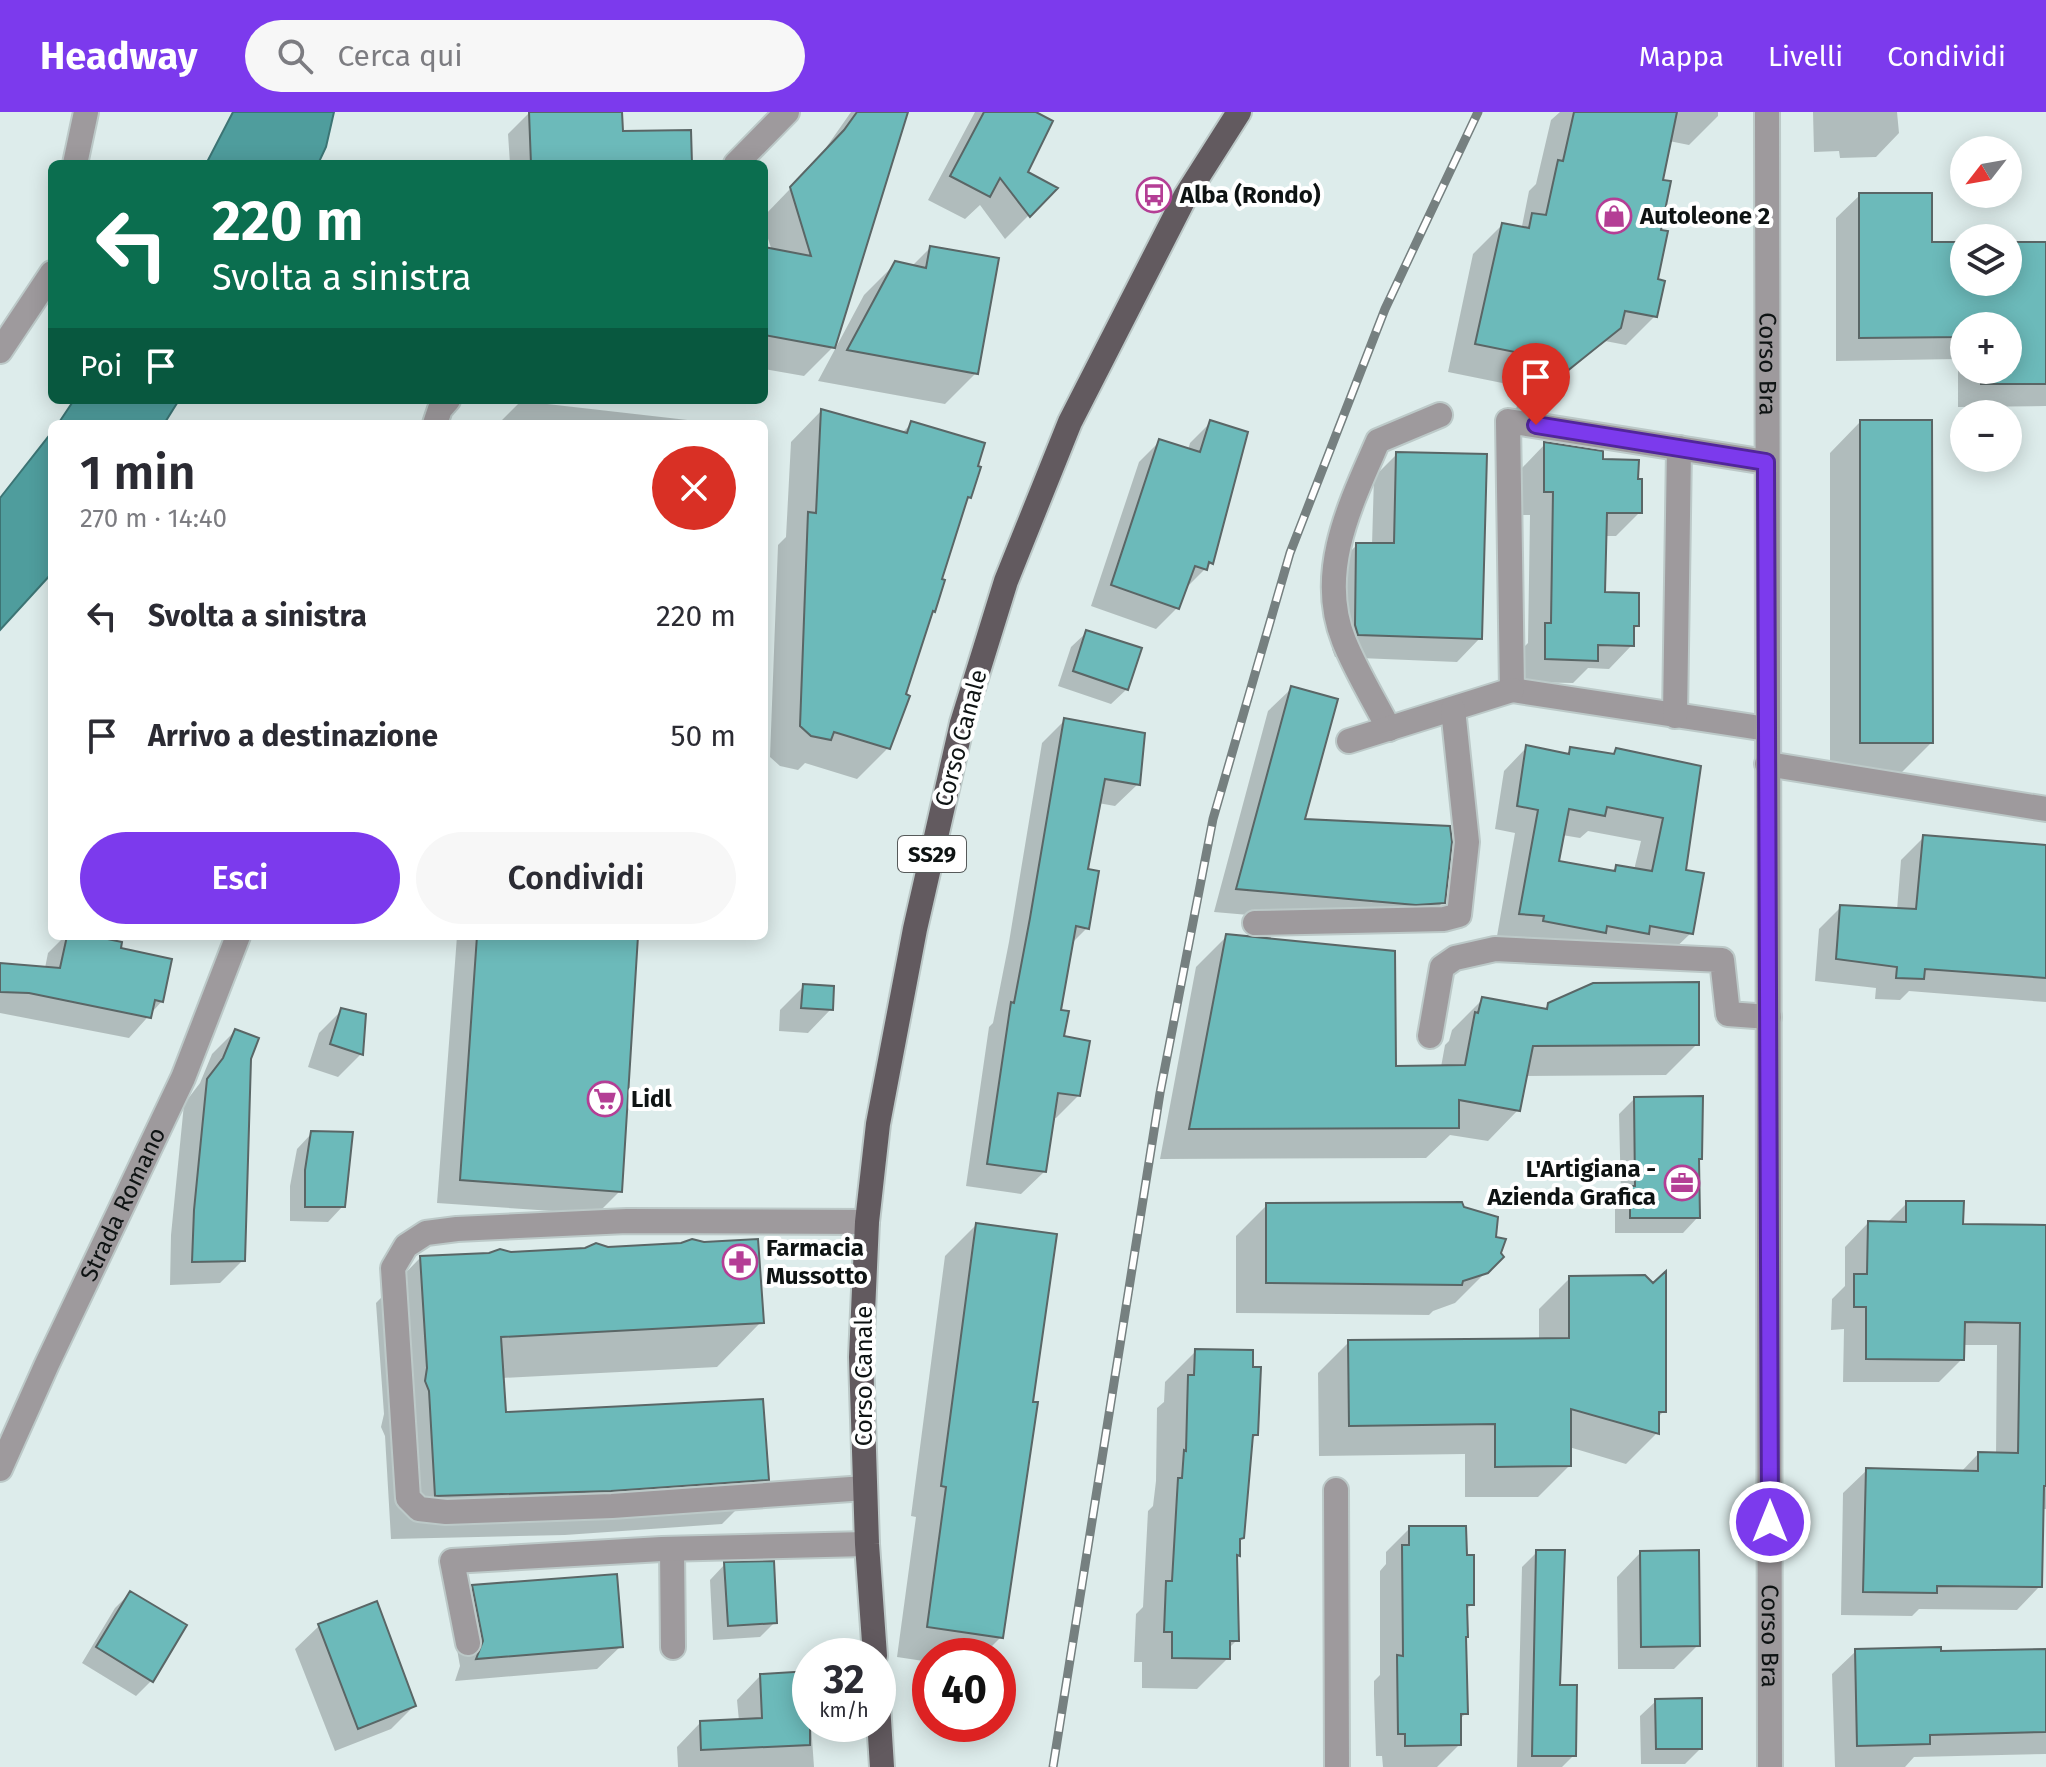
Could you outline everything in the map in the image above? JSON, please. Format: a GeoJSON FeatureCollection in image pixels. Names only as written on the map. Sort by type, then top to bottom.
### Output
{"type":"FeatureCollection","features":[{"type":"Feature","properties":{"kind":"main road","name":"Corso Canale"},"geometry":{"type":"LineString","coordinates":[[874,1638],[867,1544],[861,1357],[867,1222],[878,1124],[915,929],[962,723],[1006,581],[1070,422],[1185,197],[1239,112]]}},
{"type":"Feature","properties":{"kind":"main road"},"geometry":{"type":"LineString","coordinates":[[880,1742],[882,1767]]}},
{"type":"Feature","properties":{"kind":"street"},"geometry":{"type":"LineString","coordinates":[[76,160],[86,112]]}},
{"type":"Feature","properties":{"kind":"street"},"geometry":{"type":"LineString","coordinates":[[740,160],[787,112]]}},
{"type":"Feature","properties":{"kind":"street","name":"Corso Bra"},"geometry":{"type":"LineString","coordinates":[[1767,112],[1770,1767]]}},
{"type":"Feature","properties":{"kind":"street"},"geometry":{"type":"LineString","coordinates":[[0,351],[48,279]]}},
{"type":"Feature","properties":{"kind":"street"},"geometry":{"type":"LineString","coordinates":[[1389,729],[1343,640],[1335,604],[1334,568],[1343,522],[1378,441],[1440,415]]}},
{"type":"Feature","properties":{"kind":"street"},"geometry":{"type":"LineString","coordinates":[[1512,690],[1508,421],[1766,462]]}},
{"type":"Feature","properties":{"kind":"street"},"geometry":{"type":"LineString","coordinates":[[1675,716],[1679,448]]}},
{"type":"Feature","properties":{"kind":"street"},"geometry":{"type":"LineString","coordinates":[[1349,741],[1512,690],[1767,729]]}},
{"type":"Feature","properties":{"kind":"street"},"geometry":{"type":"LineString","coordinates":[[1255,923],[1444,919],[1459,915],[1467,842],[1453,709]]}},
{"type":"Feature","properties":{"kind":"street"},"geometry":{"type":"LineString","coordinates":[[1767,764],[2046,809]]}},
{"type":"Feature","properties":{"kind":"street","name":"Strada Romano"},"geometry":{"type":"LineString","coordinates":[[0,1469],[183,1078],[236,940]]}},
{"type":"Feature","properties":{"kind":"street"},"geometry":{"type":"LineString","coordinates":[[1430,1036],[1442,967],[1455,958],[1495,949],[1722,960],[1728,1014],[1769,1017]]}},
{"type":"Feature","properties":{"kind":"street"},"geometry":{"type":"LineString","coordinates":[[865,1488],[612,1506],[446,1512],[419,1509],[408,1498],[393,1268],[406,1246],[426,1233],[457,1229],[627,1221],[867,1222]]}},
{"type":"Feature","properties":{"kind":"street"},"geometry":{"type":"LineString","coordinates":[[1336,1490],[1337,1767]]}},
{"type":"Feature","properties":{"kind":"street"},"geometry":{"type":"LineString","coordinates":[[468,1643],[452,1561],[672,1549],[867,1544]]}},
{"type":"Feature","properties":{"kind":"street"},"geometry":{"type":"LineString","coordinates":[[672,1549],[673,1647]]}},
{"type":"Feature","properties":{"kind":"water"},"geometry":{"type":"Polygon","coordinates":[[[233,112],[334,112],[320,160],[208,160],[233,112]]]}},
{"type":"Feature","properties":{"kind":"water"},"geometry":{"type":"Polygon","coordinates":[[[71,404],[176,404],[166,420],[61,420],[71,404]]]}},
{"type":"Feature","properties":{"kind":"water"},"geometry":{"type":"Polygon","coordinates":[[[48,437],[48,577],[0,630],[0,498],[48,437]]]}},
{"type":"Feature","properties":{"kind":"building"},"geometry":{"type":"Polygon","coordinates":[[[529,112],[622,112],[623,131],[691,130],[692,160],[531,160],[529,112]]]}},
{"type":"Feature","properties":{"kind":"building"},"geometry":{"type":"Polygon","coordinates":[[[857,112],[908,112],[835,348],[768,336],[768,248],[811,256],[790,187],[857,112]]]}},
{"type":"Feature","properties":{"kind":"building"},"geometry":{"type":"Polygon","coordinates":[[[984,112],[1036,112],[1053,121],[1028,172],[1058,188],[1030,217],[1000,178],[990,197],[950,176],[984,112]]]}},
{"type":"Feature","properties":{"kind":"building"},"geometry":{"type":"Polygon","coordinates":[[[1574,112],[1677,112],[1663,180],[1671,181],[1661,230],[1668,231],[1658,279],[1665,281],[1657,317],[1625,311],[1621,328],[1541,392],[1549,359],[1475,344],[1502,223],[1529,228],[1532,213],[1546,215],[1558,160],[1563,161],[1574,112]]]}},
{"type":"Feature","properties":{"kind":"building"},"geometry":{"type":"Polygon","coordinates":[[[1859,193],[1932,193],[1932,242],[1950,242],[1950,296],[2022,296],[2022,242],[2046,242],[2046,384],[2022,384],[2022,312],[1950,312],[1950,337],[1859,338],[1859,193]]]}},
{"type":"Feature","properties":{"kind":"building"},"geometry":{"type":"Polygon","coordinates":[[[930,246],[999,258],[978,374],[847,350],[895,261],[926,268],[930,246]]]}},
{"type":"Feature","properties":{"kind":"building"},"geometry":{"type":"Polygon","coordinates":[[[821,409],[907,433],[911,421],[985,443],[978,466],[981,467],[971,498],[968,497],[935,612],[906,694],[910,696],[890,749],[834,732],[831,740],[811,736],[800,726],[808,512],[816,513],[821,409]]]}},
{"type":"Feature","properties":{"kind":"building"},"geometry":{"type":"Polygon","coordinates":[[[1210,420],[1248,432],[1213,564],[1209,562],[1207,570],[1195,566],[1179,609],[1111,585],[1159,439],[1200,452],[1210,420]]]}},
{"type":"Feature","properties":{"kind":"building"},"geometry":{"type":"Polygon","coordinates":[[[1860,420],[1932,420],[1933,743],[1860,743],[1860,420]]]}},
{"type":"Feature","properties":{"kind":"building"},"geometry":{"type":"Polygon","coordinates":[[[1544,442],[1603,451],[1603,459],[1639,460],[1642,513],[1607,513],[1605,592],[1639,593],[1639,626],[1634,626],[1634,646],[1598,645],[1598,661],[1545,659],[1545,623],[1551,623],[1553,492],[1544,492],[1544,442]]]}},
{"type":"Feature","properties":{"kind":"building"},"geometry":{"type":"Polygon","coordinates":[[[1396,452],[1487,454],[1482,639],[1358,635],[1355,625],[1356,543],[1394,543],[1396,452]]]}},
{"type":"Feature","properties":{"kind":"building"},"geometry":{"type":"Polygon","coordinates":[[[1086,630],[1142,648],[1128,690],[1073,671],[1086,630]]]}},
{"type":"Feature","properties":{"kind":"building"},"geometry":{"type":"Polygon","coordinates":[[[1291,686],[1338,699],[1305,819],[1450,826],[1452,842],[1445,903],[1416,905],[1236,889],[1291,686]]]}},
{"type":"Feature","properties":{"kind":"building"},"geometry":{"type":"Polygon","coordinates":[[[1064,718],[1145,733],[1140,785],[1105,779],[1088,869],[1099,871],[1089,929],[1076,926],[1061,1010],[1069,1011],[1064,1036],[1090,1041],[1080,1096],[1058,1093],[1046,1172],[987,1164],[1011,1002],[1014,1003],[1030,918],[1064,718]]]}},
{"type":"Feature","properties":{"kind":"building"},"geometry":{"type":"Polygon","coordinates":[[[1526,745],[1569,754],[1570,747],[1614,754],[1616,748],[1701,766],[1686,870],[1704,873],[1693,934],[1650,926],[1649,934],[1607,926],[1606,933],[1543,921],[1544,916],[1519,914],[1538,810],[1517,806],[1526,745]],[[1607,807],[1605,816],[1569,809],[1559,861],[1615,871],[1616,865],[1652,871],[1663,818],[1607,807]]]}},
{"type":"Feature","properties":{"kind":"building"},"geometry":{"type":"Polygon","coordinates":[[[1923,835],[2046,845],[2046,978],[1925,969],[1924,979],[1896,978],[1897,967],[1836,959],[1840,905],[1916,909],[1923,835]]]}},
{"type":"Feature","properties":{"kind":"building"},"geometry":{"type":"Polygon","coordinates":[[[1226,934],[1395,951],[1396,1066],[1465,1065],[1475,1012],[1478,1013],[1482,997],[1547,1009],[1548,1003],[1593,983],[1699,982],[1699,1045],[1533,1046],[1520,1111],[1459,1100],[1459,1128],[1189,1129],[1226,934]]]}},
{"type":"Feature","properties":{"kind":"building"},"geometry":{"type":"Polygon","coordinates":[[[66,940],[112,940],[122,942],[121,948],[172,959],[163,1002],[155,1000],[151,1018],[29,993],[0,992],[0,963],[60,968],[66,940]]]}},
{"type":"Feature","properties":{"kind":"building"},"geometry":{"type":"Polygon","coordinates":[[[477,940],[638,940],[622,1192],[460,1180],[477,940]]]}},
{"type":"Feature","properties":{"kind":"building"},"geometry":{"type":"Polygon","coordinates":[[[803,984],[834,986],[833,1010],[801,1008],[803,984]]]}},
{"type":"Feature","properties":{"kind":"building"},"geometry":{"type":"Polygon","coordinates":[[[341,1008],[366,1014],[363,1055],[330,1044],[341,1008]]]}},
{"type":"Feature","properties":{"kind":"building"},"geometry":{"type":"Polygon","coordinates":[[[235,1029],[259,1038],[251,1059],[245,1261],[192,1262],[207,1079],[223,1058],[235,1029]]]}},
{"type":"Feature","properties":{"kind":"building"},"geometry":{"type":"Polygon","coordinates":[[[1703,1096],[1702,1159],[1699,1159],[1700,1218],[1630,1218],[1630,1186],[1635,1186],[1634,1097],[1703,1096]]]}},
{"type":"Feature","properties":{"kind":"building"},"geometry":{"type":"Polygon","coordinates":[[[311,1131],[353,1132],[345,1207],[305,1207],[305,1170],[311,1131]]]}},
{"type":"Feature","properties":{"kind":"building"},"geometry":{"type":"Polygon","coordinates":[[[1906,1201],[1964,1201],[1963,1224],[2046,1225],[2046,1486],[2042,1587],[1937,1586],[1937,1593],[1863,1592],[1866,1468],[1978,1471],[1978,1452],[2018,1453],[2020,1323],[1965,1322],[1964,1360],[1866,1359],[1866,1307],[1854,1307],[1854,1274],[1867,1274],[1868,1221],[1906,1222],[1906,1201]]]}},
{"type":"Feature","properties":{"kind":"building"},"geometry":{"type":"Polygon","coordinates":[[[1462,1202],[1464,1207],[1498,1217],[1496,1237],[1506,1239],[1501,1253],[1504,1257],[1488,1273],[1463,1281],[1462,1285],[1266,1283],[1266,1203],[1462,1202]]]}},
{"type":"Feature","properties":{"kind":"building"},"geometry":{"type":"Polygon","coordinates":[[[976,1223],[1057,1234],[1033,1402],[1038,1402],[1003,1638],[927,1627],[946,1487],[941,1486],[976,1223]]]}},
{"type":"Feature","properties":{"kind":"building"},"geometry":{"type":"Polygon","coordinates":[[[692,1239],[704,1242],[758,1239],[764,1323],[501,1337],[506,1412],[763,1399],[769,1480],[611,1491],[435,1496],[429,1391],[425,1381],[427,1368],[420,1256],[489,1253],[500,1249],[511,1252],[585,1248],[596,1243],[608,1247],[681,1243],[692,1239]]]}},
{"type":"Feature","properties":{"kind":"building"},"geometry":{"type":"Polygon","coordinates":[[[1666,1271],[1666,1412],[1659,1412],[1659,1434],[1571,1409],[1571,1466],[1495,1467],[1495,1424],[1349,1426],[1348,1340],[1569,1338],[1569,1276],[1645,1275],[1653,1283],[1666,1271]]]}},
{"type":"Feature","properties":{"kind":"building"},"geometry":{"type":"Polygon","coordinates":[[[1195,1349],[1253,1350],[1253,1367],[1261,1367],[1258,1435],[1253,1435],[1244,1538],[1240,1539],[1240,1556],[1237,1555],[1239,1641],[1230,1641],[1230,1659],[1172,1658],[1172,1632],[1164,1632],[1166,1581],[1172,1581],[1178,1478],[1182,1478],[1186,1451],[1188,1375],[1194,1375],[1195,1349]]]}},
{"type":"Feature","properties":{"kind":"building"},"geometry":{"type":"Polygon","coordinates":[[[1409,1526],[1466,1526],[1467,1555],[1474,1555],[1474,1605],[1467,1605],[1468,1714],[1461,1714],[1461,1745],[1405,1746],[1405,1734],[1398,1734],[1397,1655],[1403,1656],[1402,1545],[1409,1545],[1409,1526]]]}},
{"type":"Feature","properties":{"kind":"building"},"geometry":{"type":"Polygon","coordinates":[[[1536,1550],[1565,1550],[1560,1685],[1577,1685],[1576,1756],[1532,1756],[1536,1550]]]}},
{"type":"Feature","properties":{"kind":"building"},"geometry":{"type":"Polygon","coordinates":[[[1699,1550],[1700,1646],[1641,1647],[1640,1551],[1699,1550]]]}},
{"type":"Feature","properties":{"kind":"building"},"geometry":{"type":"Polygon","coordinates":[[[774,1561],[777,1623],[728,1626],[724,1562],[774,1561]]]}},
{"type":"Feature","properties":{"kind":"building"},"geometry":{"type":"Polygon","coordinates":[[[617,1574],[623,1647],[476,1659],[483,1641],[472,1585],[617,1574]]]}},
{"type":"Feature","properties":{"kind":"building"},"geometry":{"type":"Polygon","coordinates":[[[130,1591],[187,1625],[153,1682],[96,1647],[130,1591]]]}},
{"type":"Feature","properties":{"kind":"building"},"geometry":{"type":"Polygon","coordinates":[[[377,1601],[416,1706],[358,1729],[318,1624],[377,1601]]]}},
{"type":"Feature","properties":{"kind":"building"},"geometry":{"type":"Polygon","coordinates":[[[1941,1647],[1941,1651],[2046,1649],[2046,1732],[1930,1735],[1930,1744],[1857,1746],[1855,1649],[1941,1647]]]}},
{"type":"Feature","properties":{"kind":"building"},"geometry":{"type":"Polygon","coordinates":[[[792,1672],[792,1742],[810,1742],[810,1745],[701,1750],[700,1721],[762,1718],[760,1674],[792,1672]]]}},
{"type":"Feature","properties":{"kind":"building"},"geometry":{"type":"Polygon","coordinates":[[[1702,1698],[1702,1749],[1656,1749],[1655,1699],[1702,1698]]]}},
{"type":"Feature","properties":{"kind":"railway"},"geometry":{"type":"LineString","coordinates":[[1053,1767],[1160,1093],[1213,819],[1290,553],[1385,309],[1478,112]]}},
{"type":"Feature","properties":{"kind":"place","name":"Alba (Rondo)"},"geometry":{"type":"Point","coordinates":[1154,195]}},
{"type":"Feature","properties":{"kind":"place","name":"Autoleone 2"},"geometry":{"type":"Point","coordinates":[1614,216]}},
{"type":"Feature","properties":{"kind":"place","name":"Lidl"},"geometry":{"type":"Point","coordinates":[605,1099]}},
{"type":"Feature","properties":{"kind":"place","name":"L'Artigiana - Azienda Grafica"},"geometry":{"type":"Point","coordinates":[1682,1183]}},
{"type":"Feature","properties":{"kind":"place","name":"Farmacia Mussotto"},"geometry":{"type":"Point","coordinates":[740,1262]}},
{"type":"Feature","properties":{"kind":"route"},"geometry":{"type":"LineString","coordinates":[[1536,425],[1766,462],[1770,1522]]}}]}
